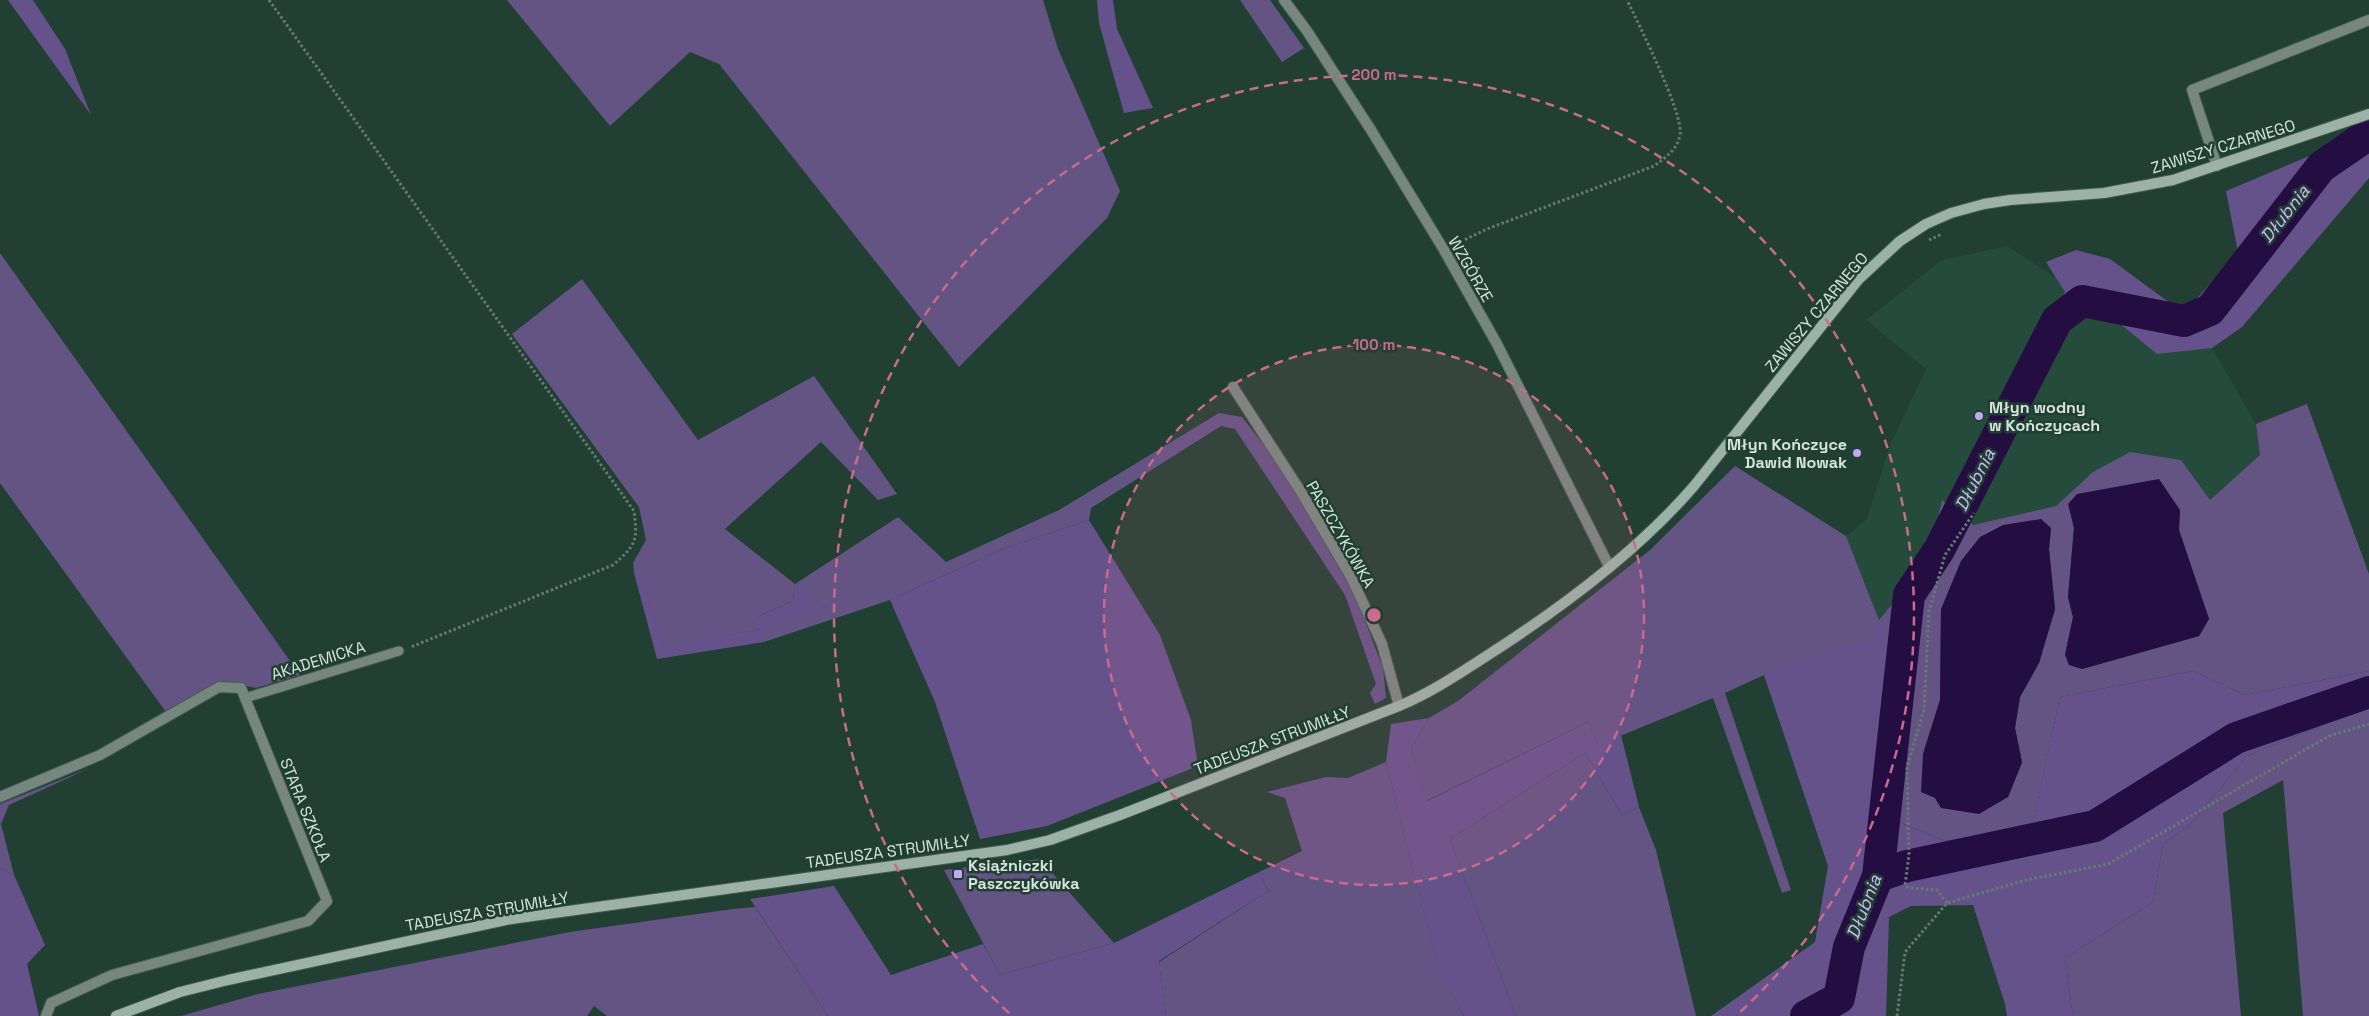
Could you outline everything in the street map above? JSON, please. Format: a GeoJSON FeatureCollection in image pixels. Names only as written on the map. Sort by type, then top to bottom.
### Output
{"type":"FeatureCollection","features":[{"type":"Feature","properties":{"kind":"street","name":"WZGÓRZE"},"geometry":{"type":"LineString","coordinates":[[1284,0],[1307,31],[1371,130],[1444,250],[1497,344],[1610,566]]}},
{"type":"Feature","properties":{"kind":"street"},"geometry":{"type":"LineString","coordinates":[[2218,166],[2192,90],[2369,20]]}},
{"type":"Feature","properties":{"kind":"street","name":"ZAWISZY CZARNEGO"},"geometry":{"type":"LineString","coordinates":[[1610,566],[1675,509],[1859,279],[1900,241],[1934,221],[1984,204],[2010,200],[2104,193],[2173,180],[2369,114]]}},
{"type":"Feature","properties":{"kind":"street","name":"PASZCZYKÓWKA"},"geometry":{"type":"LineString","coordinates":[[1233,387],[1301,492],[1350,577],[1382,644],[1399,706]]}},
{"type":"Feature","properties":{"kind":"street","name":"TADEUSZA STRUMIŁŁY"},"geometry":{"type":"LineString","coordinates":[[116,1016],[180,992],[228,980],[511,919],[1007,850],[1050,840],[1120,815],[1426,695],[1527,630],[1610,566]]}},
{"type":"Feature","properties":{"kind":"street"},"geometry":{"type":"LineString","coordinates":[[0,797],[100,755],[219,688],[241,688],[245,698]]}},
{"type":"Feature","properties":{"kind":"street","name":"STARA SZKOŁA"},"geometry":{"type":"LineString","coordinates":[[46,1016],[50,1003],[112,975],[308,921],[327,901],[245,698]]}},
{"type":"Feature","properties":{"kind":"lane","name":"AKADEMICKA"},"geometry":{"type":"LineString","coordinates":[[245,698],[399,651]]}},
{"type":"Feature","properties":{"kind":"path"},"geometry":{"type":"LineString","coordinates":[[269,0],[634,511],[637,534],[629,551],[612,565],[399,651]]}},
{"type":"Feature","properties":{"kind":"path"},"geometry":{"type":"LineString","coordinates":[[1444,250],[1487,229],[1654,166],[1674,151],[1680,134],[1679,121],[1654,56],[1627,0]]}},
{"type":"Feature","properties":{"kind":"path"},"geometry":{"type":"LineString","coordinates":[[1923,244],[1948,231]]}},
{"type":"Feature","properties":{"kind":"path"},"geometry":{"type":"LineString","coordinates":[[1947,903],[1937,890],[1909,888],[1905,885],[1909,855],[1907,766],[1924,710],[1929,611],[1945,555],[1974,513]]}},
{"type":"Feature","properties":{"kind":"path"},"geometry":{"type":"LineString","coordinates":[[1897,1016],[1905,952],[1947,903],[2026,880],[2108,864],[2329,736],[2369,724]]}},
{"type":"Feature","properties":{"kind":"shaded area"},"geometry":{"type":"Polygon","coordinates":[[[8,0],[33,0],[65,49],[91,115],[8,0]]]}},
{"type":"Feature","properties":{"kind":"shaded area"},"geometry":{"type":"Polygon","coordinates":[[[507,0],[1043,0],[1058,49],[1120,191],[1107,218],[959,367],[719,64],[690,52],[610,126],[507,0]]]}},
{"type":"Feature","properties":{"kind":"shaded area"},"geometry":{"type":"Polygon","coordinates":[[[1097,0],[1113,0],[1117,29],[1153,108],[1124,113],[1099,23],[1097,0]]]}},
{"type":"Feature","properties":{"kind":"shaded area"},"geometry":{"type":"Polygon","coordinates":[[[1240,0],[1270,0],[1304,48],[1282,62],[1240,0]]]}},
{"type":"Feature","properties":{"kind":"shaded area"},"geometry":{"type":"Polygon","coordinates":[[[2369,131],[2369,178],[2242,327],[2212,348],[2157,354],[2101,308],[2076,313],[2013,437],[1992,427],[2065,292],[2046,262],[2076,250],[2110,259],[2170,303],[2191,305],[2238,252],[2226,191],[2369,131]]]}},
{"type":"Feature","properties":{"kind":"shaded area"},"geometry":{"type":"Polygon","coordinates":[[[2007,246],[2101,307],[2157,354],[2212,348],[2256,424],[2260,455],[2210,500],[2181,460],[2093,472],[2056,506],[1973,525],[1942,500],[1931,547],[1916,575],[1879,620],[1846,536],[1867,519],[1890,445],[1926,369],[1866,320],[1942,260],[2007,246]]]}},
{"type":"Feature","properties":{"kind":"shaded area"},"geometry":{"type":"Polygon","coordinates":[[[0,253],[300,675],[256,688],[221,681],[166,712],[0,483],[0,253]]]}},
{"type":"Feature","properties":{"kind":"shaded area"},"geometry":{"type":"Polygon","coordinates":[[[582,279],[698,440],[814,376],[897,494],[878,500],[821,442],[725,529],[795,584],[898,517],[946,562],[1059,510],[1219,413],[1242,417],[1284,471],[1354,593],[1383,668],[1386,698],[1375,704],[1370,693],[1376,684],[1345,595],[1235,429],[1221,426],[1091,508],[1089,520],[1000,550],[890,600],[764,642],[760,629],[664,648],[641,573],[634,573],[633,563],[646,540],[639,507],[512,334],[582,279]],[[795,585],[793,601],[757,617],[827,608],[795,585]]]}},
{"type":"Feature","properties":{"kind":"shaded area"},"geometry":{"type":"Polygon","coordinates":[[[2307,404],[2369,574],[2369,671],[2245,695],[2193,671],[2060,697],[2032,828],[1945,841],[1899,822],[1903,719],[1914,612],[1873,643],[1764,675],[1725,693],[1791,890],[1782,893],[1713,698],[1598,745],[1588,722],[1426,801],[1411,749],[1429,718],[1458,701],[1650,550],[1735,466],[1846,536],[1879,620],[1916,575],[1931,547],[1942,500],[1973,525],[2056,506],[2093,472],[2130,452],[2181,460],[2210,500],[2260,455],[2256,424],[2307,404]],[[2069,504],[2074,528],[2068,597],[2073,617],[2065,655],[2082,669],[2199,636],[2209,619],[2179,530],[2180,510],[2069,504]],[[2051,528],[1941,609],[1940,700],[1923,754],[1935,798],[1941,808],[2008,797],[2022,763],[2015,728],[2020,697],[2039,663],[2055,609],[2049,549],[2051,528]]]}},
{"type":"Feature","properties":{"kind":"shaded area"},"geometry":{"type":"Polygon","coordinates":[[[2159,479],[2180,510],[2179,530],[2209,619],[2199,636],[2082,669],[2069,665],[2065,655],[2073,617],[2068,597],[2074,528],[2068,504],[2077,494],[2159,479]]]}},
{"type":"Feature","properties":{"kind":"shaded area"},"geometry":{"type":"Polygon","coordinates":[[[2041,519],[2051,528],[2049,549],[2055,609],[2039,663],[2020,697],[2015,728],[2022,762],[2008,797],[1979,814],[1941,808],[1935,798],[1921,792],[1923,754],[1940,700],[1941,609],[1961,561],[1980,537],[2003,525],[2041,519]]]}},
{"type":"Feature","properties":{"kind":"shaded area"},"geometry":{"type":"Polygon","coordinates":[[[1089,520],[1160,635],[1191,720],[1198,766],[1047,826],[980,839],[935,702],[890,600],[1000,550],[1089,520]]]}},
{"type":"Feature","properties":{"kind":"shaded area"},"geometry":{"type":"Polygon","coordinates":[[[641,572],[664,647],[760,629],[757,617],[793,601],[795,584],[827,608],[761,629],[764,642],[657,659],[634,573],[641,572]]]}},
{"type":"Feature","properties":{"kind":"shaded area"},"geometry":{"type":"Polygon","coordinates":[[[1914,612],[1903,719],[1899,822],[1945,841],[2032,827],[2060,697],[2193,671],[2245,695],[2369,671],[2369,706],[2247,756],[2189,826],[2163,844],[2153,902],[2065,958],[2073,1016],[2007,1016],[2005,1004],[1973,905],[1911,906],[1889,917],[1886,1016],[1711,1016],[1815,942],[1828,866],[1764,675],[1852,642],[1873,643],[1879,620],[1914,612]]]}},
{"type":"Feature","properties":{"kind":"shaded area"},"geometry":{"type":"Polygon","coordinates":[[[2369,706],[2369,1016],[2303,1016],[2283,780],[2223,813],[2241,1016],[2073,1016],[2065,958],[2153,902],[2163,844],[2189,826],[2247,756],[2369,706]]]}},
{"type":"Feature","properties":{"kind":"shaded area"},"geometry":{"type":"Polygon","coordinates":[[[1429,718],[1411,749],[1427,801],[1588,722],[1598,744],[1621,735],[1639,807],[1622,815],[1585,753],[1450,839],[1516,1016],[1464,1016],[1437,965],[1386,762],[1391,724],[1429,718]]]}},
{"type":"Feature","properties":{"kind":"shaded area"},"geometry":{"type":"Polygon","coordinates":[[[1585,753],[1622,815],[1639,807],[1656,850],[1696,1016],[1516,1016],[1450,839],[1585,753]]]}},
{"type":"Feature","properties":{"kind":"shaded area"},"geometry":{"type":"Polygon","coordinates":[[[1386,762],[1437,964],[1464,1016],[1166,1016],[1159,962],[1268,891],[1259,872],[1302,851],[1285,798],[1267,792],[1326,777],[1348,778],[1386,762]]]}},
{"type":"Feature","properties":{"kind":"shaded area"},"geometry":{"type":"Polygon","coordinates":[[[90,768],[9,805],[1,824],[14,875],[0,868],[0,804],[90,768]]]}},
{"type":"Feature","properties":{"kind":"shaded area"},"geometry":{"type":"Polygon","coordinates":[[[1040,859],[1114,943],[1000,975],[944,870],[1040,859]]]}},
{"type":"Feature","properties":{"kind":"shaded area"},"geometry":{"type":"Polygon","coordinates":[[[0,868],[14,875],[45,945],[27,964],[39,1016],[0,1016],[0,868]]]}},
{"type":"Feature","properties":{"kind":"shaded area"},"geometry":{"type":"Polygon","coordinates":[[[1259,872],[1268,891],[1159,961],[1166,1016],[828,1016],[750,899],[834,886],[891,975],[983,944],[1000,975],[1114,943],[1259,872]]]}},
{"type":"Feature","properties":{"kind":"shaded area"},"geometry":{"type":"Polygon","coordinates":[[[755,907],[828,1016],[607,1016],[594,1006],[587,1016],[181,1016],[258,994],[570,932],[755,907]]]}},
{"type":"Feature","properties":{"kind":"waterway","name":"Dłubnia"},"geometry":{"type":"LineString","coordinates":[[1806,1016],[1839,998],[1849,947],[1878,876],[1909,595],[1939,550],[2057,320],[2082,301],[2184,321],[2210,310],[2321,167],[2369,134]]}},
{"type":"Feature","properties":{"kind":"waterway"},"geometry":{"type":"LineString","coordinates":[[1878,876],[1907,866],[2095,826],[2236,738],[2369,692]]}},
{"type":"Feature","properties":{"kind":"place","name":"Młyn wodny w Kończycach"},"geometry":{"type":"Point","coordinates":[1979,416]}},
{"type":"Feature","properties":{"kind":"place","name":"Młyn Kończyce Dawid Nowak"},"geometry":{"type":"Point","coordinates":[1857,453]}},
{"type":"Feature","properties":{"kind":"place","name":"Książniczki Paszczykówka"},"geometry":{"type":"Point","coordinates":[958,874]}}]}
